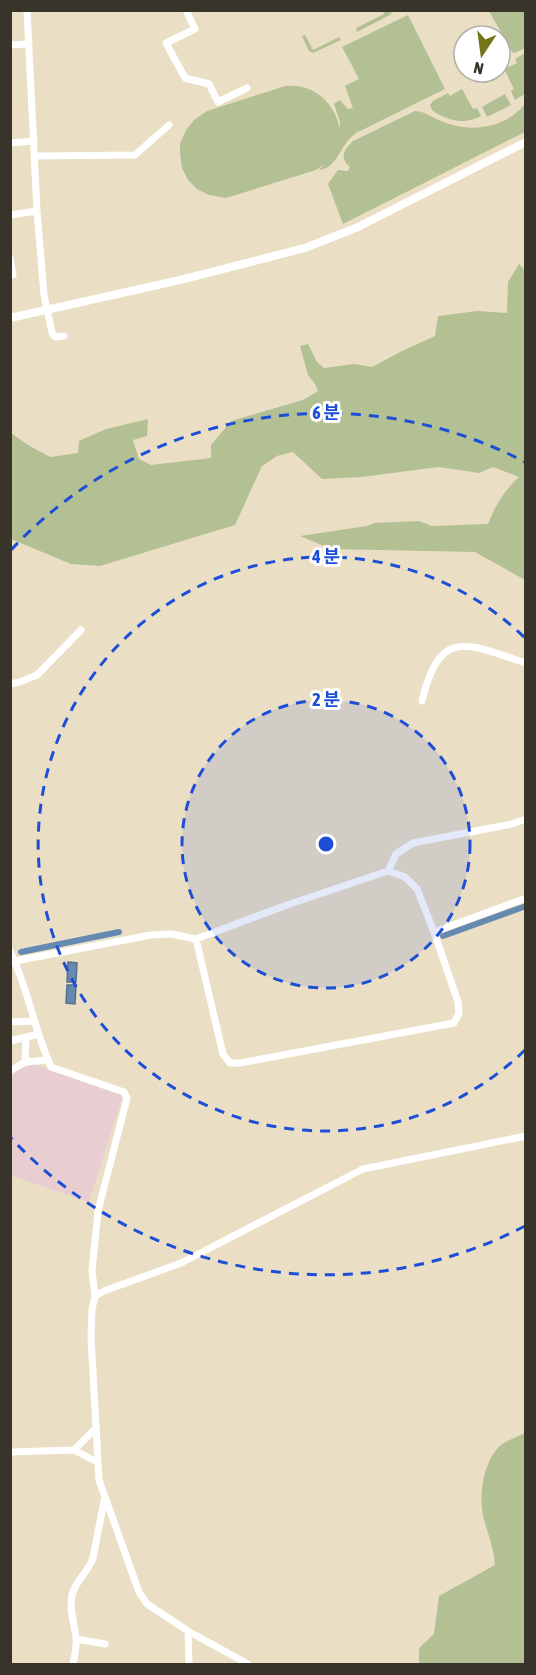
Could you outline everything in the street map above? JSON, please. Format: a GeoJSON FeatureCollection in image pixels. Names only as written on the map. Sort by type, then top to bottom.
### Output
{"type":"FeatureCollection","features":[{"type":"Feature","properties":{"kind":"main road"},"geometry":{"type":"LineString","coordinates":[[10,318],[180,280],[306,248],[358,227],[525,142]]}},
{"type":"Feature","properties":{"kind":"street"},"geometry":{"type":"LineString","coordinates":[[27,10],[34,156],[47,309],[52,333],[55,337],[64,336]]}},
{"type":"Feature","properties":{"kind":"street"},"geometry":{"type":"LineString","coordinates":[[186,10],[195,29],[166,43],[185,78],[209,84],[218,102],[247,88]]}},
{"type":"Feature","properties":{"kind":"street"},"geometry":{"type":"LineString","coordinates":[[10,45],[29,44]]}},
{"type":"Feature","properties":{"kind":"street"},"geometry":{"type":"LineString","coordinates":[[34,156],[135,155],[169,125]]}},
{"type":"Feature","properties":{"kind":"street"},"geometry":{"type":"LineString","coordinates":[[10,143],[34,141]]}},
{"type":"Feature","properties":{"kind":"street"},"geometry":{"type":"LineString","coordinates":[[10,215],[38,212]]}},
{"type":"Feature","properties":{"kind":"street"},"geometry":{"type":"LineString","coordinates":[[10,258],[13,275]]}},
{"type":"Feature","properties":{"kind":"street"},"geometry":{"type":"LineString","coordinates":[[10,684],[37,675],[81,630]]}},
{"type":"Feature","properties":{"kind":"street"},"geometry":{"type":"LineString","coordinates":[[422,701],[432,668],[441,655],[452,647],[470,646],[525,663]]}},
{"type":"Feature","properties":{"kind":"street"},"geometry":{"type":"LineString","coordinates":[[388,871],[396,854],[413,843],[512,825],[525,819]]}},
{"type":"Feature","properties":{"kind":"street"},"geometry":{"type":"LineString","coordinates":[[13,961],[151,935],[171,934],[196,939],[388,871],[405,877],[417,889],[458,1002],[459,1013],[454,1023],[230,1063],[224,1054],[196,939]]}},
{"type":"Feature","properties":{"kind":"street"},"geometry":{"type":"LineString","coordinates":[[434,932],[525,898]]}},
{"type":"Feature","properties":{"kind":"street"},"geometry":{"type":"LineString","coordinates":[[10,951],[21,974],[51,1067],[124,1092],[127,1098],[98,1211],[92,1271],[95,1296],[91,1337],[97,1462],[99,1480],[105,1499],[139,1592],[147,1604],[244,1663]]}},
{"type":"Feature","properties":{"kind":"street"},"geometry":{"type":"LineString","coordinates":[[10,1022],[35,1021]]}},
{"type":"Feature","properties":{"kind":"street"},"geometry":{"type":"LineString","coordinates":[[10,1041],[39,1034]]}},
{"type":"Feature","properties":{"kind":"street"},"geometry":{"type":"LineString","coordinates":[[25,1062],[26,1038]]}},
{"type":"Feature","properties":{"kind":"street"},"geometry":{"type":"LineString","coordinates":[[10,1071],[25,1062],[48,1060]]}},
{"type":"Feature","properties":{"kind":"street"},"geometry":{"type":"LineString","coordinates":[[95,1296],[181,1263],[363,1169],[525,1136]]}},
{"type":"Feature","properties":{"kind":"street"},"geometry":{"type":"LineString","coordinates":[[74,1450],[96,1428]]}},
{"type":"Feature","properties":{"kind":"street"},"geometry":{"type":"LineString","coordinates":[[10,1452],[74,1450],[97,1462]]}},
{"type":"Feature","properties":{"kind":"street"},"geometry":{"type":"LineString","coordinates":[[73,1665],[76,1639],[72,1594],[75,1585],[93,1558],[105,1499]]}},
{"type":"Feature","properties":{"kind":"street"},"geometry":{"type":"LineString","coordinates":[[188,1631],[189,1665]]}},
{"type":"Feature","properties":{"kind":"street"},"geometry":{"type":"LineString","coordinates":[[76,1639],[105,1644]]}},
{"type":"Feature","properties":{"kind":"shaded area"},"geometry":{"type":"Polygon","coordinates":[[[33,1064],[120,1095],[122,1098],[89,1202],[11,1176],[11,1082],[18,1070],[33,1064]]]}},
{"type":"Feature","properties":{"kind":"green space"},"geometry":{"type":"Polygon","coordinates":[[[383,11],[393,11],[390,15],[357,32],[358,27],[384,14],[383,11]]]}},
{"type":"Feature","properties":{"kind":"green space"},"geometry":{"type":"Polygon","coordinates":[[[489,11],[525,11],[525,48],[515,53],[512,52],[512,24],[496,24],[489,11]]]}},
{"type":"Feature","properties":{"kind":"green space"},"geometry":{"type":"Polygon","coordinates":[[[408,15],[445,89],[356,133],[331,165],[325,168],[319,170],[324,164],[316,170],[226,198],[209,195],[197,189],[188,180],[182,168],[180,144],[186,130],[194,120],[207,111],[285,86],[295,86],[314,91],[322,97],[333,111],[340,129],[334,104],[340,100],[348,109],[353,108],[345,86],[359,79],[342,47],[408,15]]]}},
{"type":"Feature","properties":{"kind":"green space"},"geometry":{"type":"Polygon","coordinates":[[[305,35],[313,50],[339,37],[341,40],[313,53],[309,51],[302,36],[305,35]]]}},
{"type":"Feature","properties":{"kind":"green space"},"geometry":{"type":"Polygon","coordinates":[[[525,53],[525,94],[515,100],[511,91],[514,89],[512,84],[512,65],[517,63],[515,59],[525,53]]]}},
{"type":"Feature","properties":{"kind":"green space"},"geometry":{"type":"Polygon","coordinates":[[[462,89],[473,109],[477,108],[481,116],[462,121],[444,117],[432,110],[430,105],[433,101],[448,93],[450,96],[462,89]]]}},
{"type":"Feature","properties":{"kind":"green space"},"geometry":{"type":"Polygon","coordinates":[[[505,94],[511,105],[487,117],[482,107],[505,94]]]}},
{"type":"Feature","properties":{"kind":"green space"},"geometry":{"type":"Polygon","coordinates":[[[525,104],[525,132],[343,224],[328,184],[338,170],[348,171],[350,167],[344,160],[344,154],[353,141],[415,111],[457,126],[478,127],[499,123],[509,118],[525,104]]]}},
{"type":"Feature","properties":{"kind":"green space"},"geometry":{"type":"Polygon","coordinates":[[[519,264],[526,272],[525,580],[475,552],[331,549],[300,536],[375,523],[419,521],[432,526],[488,524],[500,499],[519,477],[493,467],[479,473],[439,467],[361,477],[322,479],[293,452],[277,456],[262,466],[235,525],[100,566],[71,564],[11,539],[11,433],[50,457],[78,453],[79,441],[106,429],[148,419],[147,436],[133,440],[139,459],[151,465],[211,458],[211,445],[231,421],[303,400],[318,391],[308,375],[300,346],[308,344],[317,362],[324,368],[354,364],[372,367],[435,336],[438,316],[477,311],[507,313],[508,282],[519,264]]]}},
{"type":"Feature","properties":{"kind":"green space"},"geometry":{"type":"Polygon","coordinates":[[[525,1433],[525,1664],[419,1664],[419,1648],[434,1634],[439,1596],[495,1565],[482,1510],[482,1490],[486,1469],[503,1443],[525,1433]]]}},
{"type":"Feature","properties":{"kind":"water"},"geometry":{"type":"Polygon","coordinates":[[[68,962],[77,963],[76,982],[67,982],[68,962]]]}},
{"type":"Feature","properties":{"kind":"water"},"geometry":{"type":"Polygon","coordinates":[[[67,985],[76,985],[75,1004],[66,1003],[67,985]]]}},
{"type":"Feature","properties":{"kind":"waterway"},"geometry":{"type":"LineString","coordinates":[[443,936],[526,906]]}},
{"type":"Feature","properties":{"kind":"waterway"},"geometry":{"type":"LineString","coordinates":[[21,952],[119,932]]}}]}
